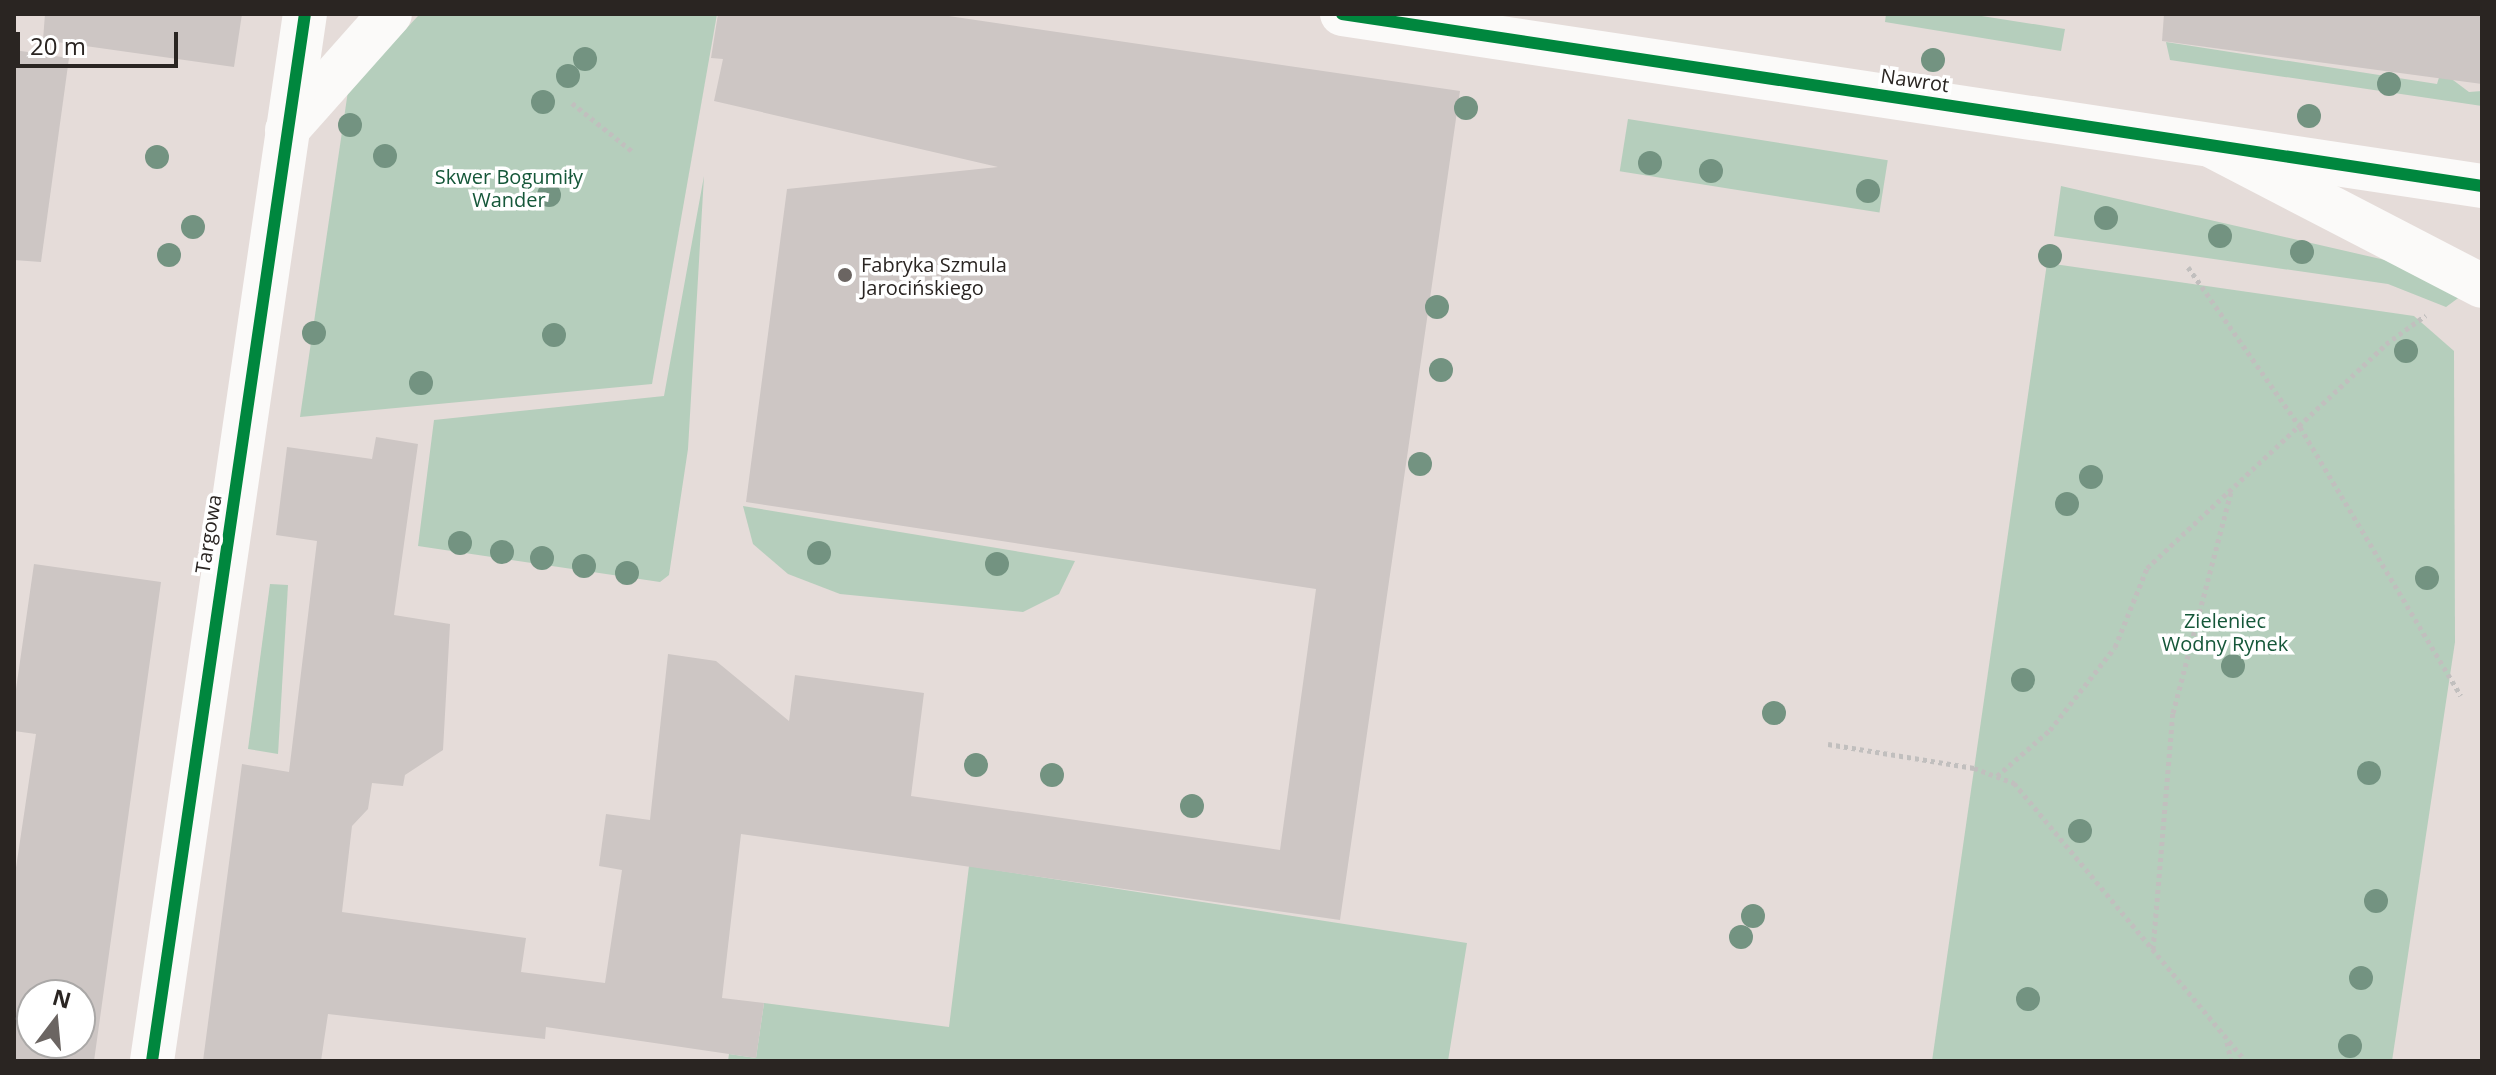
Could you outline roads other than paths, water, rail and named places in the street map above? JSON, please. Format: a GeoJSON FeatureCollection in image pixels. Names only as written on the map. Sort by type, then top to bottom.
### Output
{"type":"FeatureCollection","features":[{"type":"Feature","properties":{"kind":"street","name":"Targowa"},"geometry":{"type":"LineString","coordinates":[[152,1061],[305,14]]}},
{"type":"Feature","properties":{"kind":"street"},"geometry":{"type":"LineString","coordinates":[[286,131],[390,14]]}},
{"type":"Feature","properties":{"kind":"street","name":"Nawrot"},"geometry":{"type":"LineString","coordinates":[[1342,14],[2482,186]]}},
{"type":"Feature","properties":{"kind":"street"},"geometry":{"type":"LineString","coordinates":[[2210,145],[2482,286]]}},
{"type":"Feature","properties":{"kind":"place","name":"Fabryka Szmula Jarocińskiego"},"geometry":{"type":"Point","coordinates":[845,275]}},
{"type":"Feature","properties":{"kind":"park label","name":"Skwer Bogumiły Wander"},"geometry":{"type":"Point","coordinates":[509,188]}},
{"type":"Feature","properties":{"kind":"park label","name":"Zieleniec Wodny Rynek"},"geometry":{"type":"Point","coordinates":[2225,632]}}]}
